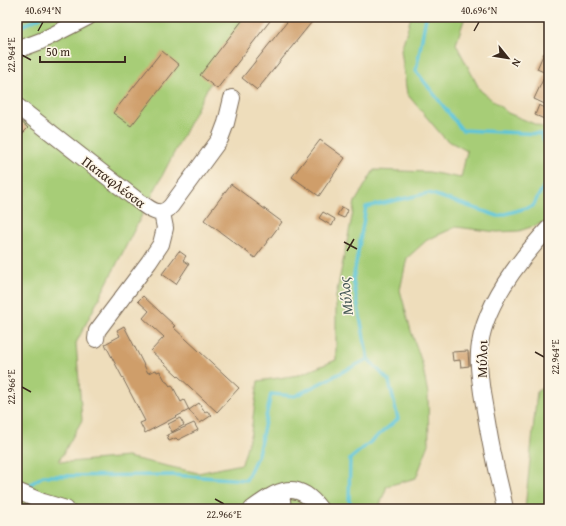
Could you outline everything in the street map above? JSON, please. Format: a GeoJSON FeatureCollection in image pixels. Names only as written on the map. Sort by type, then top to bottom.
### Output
{"type":"FeatureCollection","features":[{"type":"Feature","properties":{"kind":"street"},"geometry":{"type":"LineString","coordinates":[[17,50],[41,41],[88,17]]}},
{"type":"Feature","properties":{"kind":"street","name":"Παπαφλέσσα"},"geometry":{"type":"LineString","coordinates":[[17,106],[137,200],[156,212],[162,213],[167,211],[171,206],[220,139],[226,123],[232,98]]}},
{"type":"Feature","properties":{"kind":"street"},"geometry":{"type":"LineString","coordinates":[[96,339],[97,332],[161,244],[165,228],[162,213]]}},
{"type":"Feature","properties":{"kind":"street","name":"Μύλοι"},"geometry":{"type":"LineString","coordinates":[[505,509],[485,410],[479,365],[480,342],[489,314],[508,278],[522,258],[549,228]]}},
{"type":"Feature","properties":{"kind":"street"},"geometry":{"type":"LineString","coordinates":[[252,509],[267,498],[293,489],[302,491],[311,497],[320,509]]}},
{"type":"Feature","properties":{"kind":"street"},"geometry":{"type":"LineString","coordinates":[[17,491],[61,509]]}},
{"type":"Feature","properties":{"kind":"street"},"geometry":{"type":"LineString","coordinates":[[281,492],[283,509]]}},
{"type":"Feature","properties":{"kind":"green space"},"geometry":{"type":"Polygon","coordinates":[[[30,17],[244,17],[76,343],[82,420],[59,461],[69,462],[127,457],[198,473],[242,464],[251,432],[258,381],[299,375],[336,360],[336,296],[355,202],[374,170],[429,172],[461,178],[467,151],[445,139],[407,94],[401,50],[411,17],[465,17],[456,44],[480,90],[508,113],[549,130],[549,221],[519,231],[497,232],[456,227],[427,240],[407,258],[400,290],[411,331],[422,363],[428,394],[429,444],[416,478],[387,486],[380,505],[383,509],[17,509],[17,23],[30,17]]]}},
{"type":"Feature","properties":{"kind":"green space"},"geometry":{"type":"Polygon","coordinates":[[[549,385],[549,509],[525,509],[537,391],[549,385]]]}},
{"type":"Feature","properties":{"kind":"building"},"geometry":{"type":"Polygon","coordinates":[[[245,17],[273,17],[217,89],[200,75],[245,17]]]}},
{"type":"Feature","properties":{"kind":"building"},"geometry":{"type":"Polygon","coordinates":[[[291,17],[315,18],[257,90],[242,78],[291,17]]]}},
{"type":"Feature","properties":{"kind":"building"},"geometry":{"type":"Polygon","coordinates":[[[162,51],[179,65],[131,126],[113,113],[162,51]]]}},
{"type":"Feature","properties":{"kind":"building"},"geometry":{"type":"Polygon","coordinates":[[[544,53],[549,56],[549,106],[534,99],[546,73],[537,69],[544,53]]]}},
{"type":"Feature","properties":{"kind":"building"},"geometry":{"type":"Polygon","coordinates":[[[539,105],[549,110],[549,121],[535,115],[539,105]]]}},
{"type":"Feature","properties":{"kind":"building"},"geometry":{"type":"Polygon","coordinates":[[[17,118],[28,128],[17,139],[17,118]]]}},
{"type":"Feature","properties":{"kind":"building"},"geometry":{"type":"Polygon","coordinates":[[[320,140],[345,158],[319,196],[292,177],[320,140]]]}},
{"type":"Feature","properties":{"kind":"building"},"geometry":{"type":"Polygon","coordinates":[[[231,184],[282,222],[255,258],[204,220],[231,184]]]}},
{"type":"Feature","properties":{"kind":"building"},"geometry":{"type":"Polygon","coordinates":[[[342,207],[348,210],[344,218],[337,215],[342,207]]]}},
{"type":"Feature","properties":{"kind":"building"},"geometry":{"type":"Polygon","coordinates":[[[323,212],[335,219],[332,226],[319,218],[323,212]]]}},
{"type":"Feature","properties":{"kind":"building"},"geometry":{"type":"Polygon","coordinates":[[[179,251],[186,256],[183,260],[189,264],[176,284],[162,274],[179,251]]]}},
{"type":"Feature","properties":{"kind":"building"},"geometry":{"type":"Polygon","coordinates":[[[143,296],[175,326],[173,327],[239,388],[217,412],[151,351],[164,337],[143,318],[149,311],[138,301],[143,296]]]}},
{"type":"Feature","properties":{"kind":"building"},"geometry":{"type":"Polygon","coordinates":[[[124,326],[148,373],[156,370],[157,372],[160,371],[166,382],[170,386],[172,385],[181,402],[184,400],[189,410],[145,433],[140,423],[145,421],[105,344],[120,336],[117,330],[124,326]]]}},
{"type":"Feature","properties":{"kind":"building"},"geometry":{"type":"Polygon","coordinates":[[[468,351],[469,366],[461,367],[460,360],[453,361],[452,352],[468,351]]]}},
{"type":"Feature","properties":{"kind":"building"},"geometry":{"type":"Polygon","coordinates":[[[199,403],[205,412],[207,411],[212,415],[200,423],[189,410],[199,403]]]}},
{"type":"Feature","properties":{"kind":"building"},"geometry":{"type":"Polygon","coordinates":[[[180,418],[184,425],[172,432],[168,424],[180,418]]]}},
{"type":"Feature","properties":{"kind":"building"},"geometry":{"type":"Polygon","coordinates":[[[194,423],[198,430],[178,440],[176,438],[169,441],[167,435],[194,423]]]}},
{"type":"Feature","properties":{"kind":"waterway"},"geometry":{"type":"LineString","coordinates":[[17,28],[41,17]]}},
{"type":"Feature","properties":{"kind":"waterway","name":"Μύλος"},"geometry":{"type":"LineString","coordinates":[[426,17],[416,71],[462,130],[541,134],[549,152]]}},
{"type":"Feature","properties":{"kind":"waterway","name":"Μύλος"},"geometry":{"type":"LineString","coordinates":[[356,509],[349,501],[350,459],[398,419],[389,381],[368,359],[353,280],[366,207],[429,193],[498,216],[533,206],[549,176]]}},
{"type":"Feature","properties":{"kind":"waterway"},"geometry":{"type":"LineString","coordinates":[[23,489],[43,476],[172,475],[246,480],[258,454],[271,394],[295,396],[368,359]]}}]}
